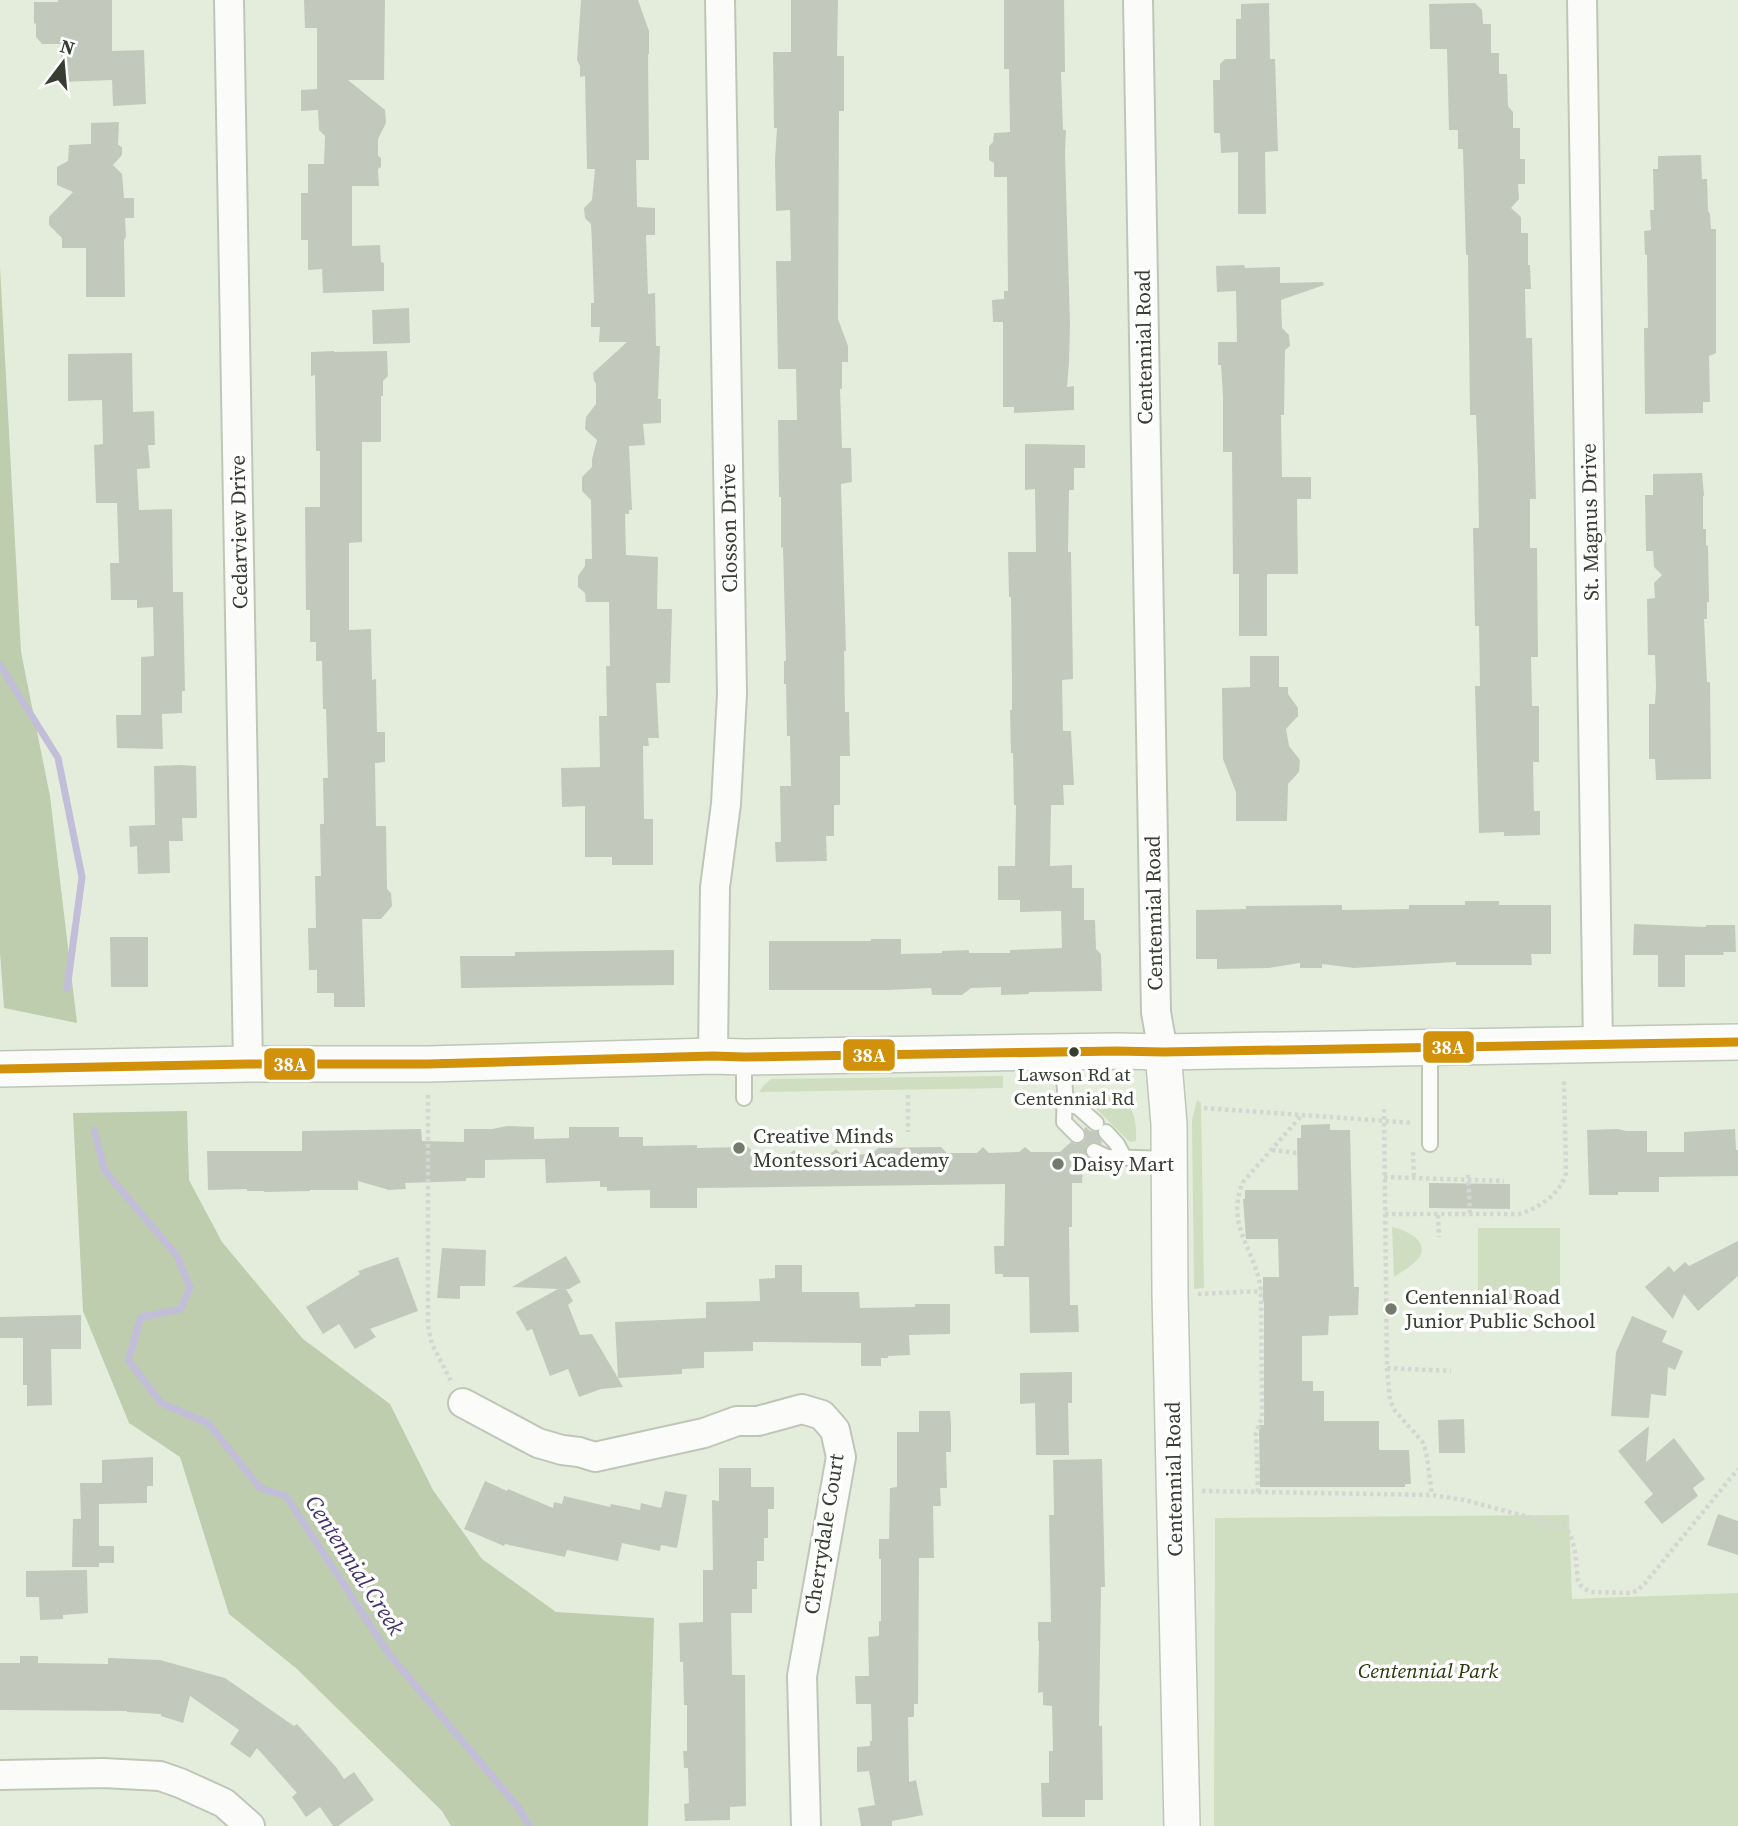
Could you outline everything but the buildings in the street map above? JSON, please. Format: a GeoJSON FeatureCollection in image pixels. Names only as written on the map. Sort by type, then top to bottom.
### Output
{"type":"FeatureCollection","features":[{"type":"Feature","properties":{"kind":"street","name":"Cedarview Drive"},"geometry":{"type":"LineString","coordinates":[[229,0],[248,1064]]}},
{"type":"Feature","properties":{"kind":"street","name":"Closson Drive"},"geometry":{"type":"LineString","coordinates":[[720,0],[732,694],[726,804],[715,887],[729,1056]]}},
{"type":"Feature","properties":{"kind":"street","name":"Centennial Road"},"geometry":{"type":"LineString","coordinates":[[1138,0],[1156,1012],[1167,1092],[1182,1826]]}},
{"type":"Feature","properties":{"kind":"street","name":"St. Magnus Drive"},"geometry":{"type":"LineString","coordinates":[[1582,0],[1598,1045]]}},
{"type":"Feature","properties":{"kind":"street"},"geometry":{"type":"LineString","coordinates":[[0,1069],[1738,1042]]}},
{"type":"Feature","properties":{"kind":"street","name":"Cherrydale Court"},"geometry":{"type":"LineString","coordinates":[[463,1403],[538,1443],[595,1457],[704,1433],[737,1421],[758,1421],[802,1409],[822,1415],[835,1430],[841,1457],[802,1676],[806,1826]]}},
{"type":"Feature","properties":{"kind":"street"},"geometry":{"type":"LineString","coordinates":[[0,1775],[103,1773],[160,1776],[224,1804],[250,1826]]}},
{"type":"Feature","properties":{"kind":"lane"},"geometry":{"type":"LineString","coordinates":[[1430,1047],[1430,1144]]}},
{"type":"Feature","properties":{"kind":"lane"},"geometry":{"type":"LineString","coordinates":[[1062,1052],[1064,1122],[1077,1135]]}},
{"type":"Feature","properties":{"kind":"lane"},"geometry":{"type":"LineString","coordinates":[[729,1056],[744,1098]]}},
{"type":"Feature","properties":{"kind":"lane"},"geometry":{"type":"LineString","coordinates":[[1065,1104],[1078,1107],[1117,1144],[1124,1157]]}},
{"type":"Feature","properties":{"kind":"lane"},"geometry":{"type":"LineString","coordinates":[[1094,1151],[1107,1157],[1169,1159]]}},
{"type":"Feature","properties":{"kind":"path"},"geometry":{"type":"LineString","coordinates":[[1385,1214],[1519,1214],[1531,1211],[1544,1202],[1563,1182],[1566,1173],[1564,1079]]}},
{"type":"Feature","properties":{"kind":"path"},"geometry":{"type":"LineString","coordinates":[[908,1095],[908,1132]]}},
{"type":"Feature","properties":{"kind":"path"},"geometry":{"type":"LineString","coordinates":[[428,1096],[428,1326],[432,1344],[463,1403]]}},
{"type":"Feature","properties":{"kind":"path"},"geometry":{"type":"LineString","coordinates":[[1204,1108],[1412,1123]]}},
{"type":"Feature","properties":{"kind":"path"},"geometry":{"type":"LineString","coordinates":[[1384,1109],[1387,1368],[1390,1400],[1395,1411],[1422,1441],[1432,1494]]}},
{"type":"Feature","properties":{"kind":"path"},"geometry":{"type":"LineString","coordinates":[[1258,1492],[1256,1433],[1262,1417],[1262,1291],[1238,1227],[1237,1207],[1243,1182],[1301,1116]]}},
{"type":"Feature","properties":{"kind":"path"},"geometry":{"type":"LineString","coordinates":[[1271,1150],[1297,1153]]}},
{"type":"Feature","properties":{"kind":"path"},"geometry":{"type":"LineString","coordinates":[[1384,1177],[1468,1177],[1504,1181]]}},
{"type":"Feature","properties":{"kind":"path"},"geometry":{"type":"LineString","coordinates":[[1468,1177],[1470,1215]]}},
{"type":"Feature","properties":{"kind":"path"},"geometry":{"type":"LineString","coordinates":[[1438,1215],[1439,1237]]}},
{"type":"Feature","properties":{"kind":"path"},"geometry":{"type":"LineString","coordinates":[[1194,1294],[1262,1291]]}},
{"type":"Feature","properties":{"kind":"path"},"geometry":{"type":"LineString","coordinates":[[1387,1368],[1451,1371]]}},
{"type":"Feature","properties":{"kind":"path"},"geometry":{"type":"LineString","coordinates":[[1174,1490],[1432,1494],[1464,1500],[1568,1529],[1572,1537],[1578,1584],[1591,1592],[1631,1593],[1646,1582],[1738,1469]]}},
{"type":"Feature","properties":{"kind":"path"},"geometry":{"type":"LineString","coordinates":[[1542,1521],[1542,1530]]}},
{"type":"Feature","properties":{"kind":"path"},"geometry":{"type":"LineString","coordinates":[[1567,1554],[1574,1554]]}},
{"type":"Feature","properties":{"kind":"green space"},"geometry":{"type":"Polygon","coordinates":[[[0,267],[21,652],[50,796],[77,1023],[4,1008],[0,952],[0,267]]]}},
{"type":"Feature","properties":{"kind":"green space"},"geometry":{"type":"Polygon","coordinates":[[[1003,1076],[1003,1088],[759,1092],[771,1079],[1003,1076]]]}},
{"type":"Feature","properties":{"kind":"green space"},"geometry":{"type":"Polygon","coordinates":[[[1082,1095],[1121,1095],[1134,1116],[1136,1141],[1130,1142],[1082,1095]]]}},
{"type":"Feature","properties":{"kind":"green space"},"geometry":{"type":"Polygon","coordinates":[[[1197,1100],[1201,1103],[1204,1288],[1194,1289],[1192,1120],[1197,1100]]]}},
{"type":"Feature","properties":{"kind":"green space"},"geometry":{"type":"Polygon","coordinates":[[[187,1111],[189,1180],[222,1242],[303,1339],[390,1404],[433,1490],[482,1559],[556,1612],[654,1618],[648,1826],[451,1826],[442,1811],[297,1669],[229,1614],[180,1457],[129,1423],[83,1311],[73,1113],[187,1111]]]}},
{"type":"Feature","properties":{"kind":"green space"},"geometry":{"type":"Polygon","coordinates":[[[1392,1227],[1416,1238],[1422,1248],[1417,1260],[1394,1277],[1392,1227]]]}},
{"type":"Feature","properties":{"kind":"green space"},"geometry":{"type":"Polygon","coordinates":[[[1478,1228],[1560,1228],[1560,1307],[1478,1307],[1478,1228]]]}},
{"type":"Feature","properties":{"kind":"green space","name":"Centennial Park"},"geometry":{"type":"Polygon","coordinates":[[[1569,1515],[1572,1599],[1738,1593],[1738,1826],[1214,1826],[1215,1518],[1569,1515]]]}},
{"type":"Feature","properties":{"kind":"waterway","name":"Centennial Creek"},"geometry":{"type":"LineString","coordinates":[[0,665],[58,758],[82,877],[67,989]]}},
{"type":"Feature","properties":{"kind":"waterway","name":"Centennial Creek"},"geometry":{"type":"LineString","coordinates":[[94,1130],[105,1171],[177,1256],[190,1287],[181,1309],[141,1317],[128,1360],[161,1403],[208,1423],[260,1488],[286,1496],[389,1654],[518,1807],[529,1826]]}},
{"type":"Feature","properties":{"kind":"transit line","name":"38A"},"geometry":{"type":"LineString","coordinates":[[0,1069],[1738,1042]]}},
{"type":"Feature","properties":{"kind":"place","name":"Lawson Rd at Centennial Rd"},"geometry":{"type":"Point","coordinates":[1074,1052]}},
{"type":"Feature","properties":{"kind":"place","name":"Creative Minds Montessori Academy"},"geometry":{"type":"Point","coordinates":[739,1148]}},
{"type":"Feature","properties":{"kind":"place","name":"Daisy Mart"},"geometry":{"type":"Point","coordinates":[1058,1164]}},
{"type":"Feature","properties":{"kind":"place","name":"Centennial Road Junior Public School"},"geometry":{"type":"Point","coordinates":[1391,1309]}}]}
